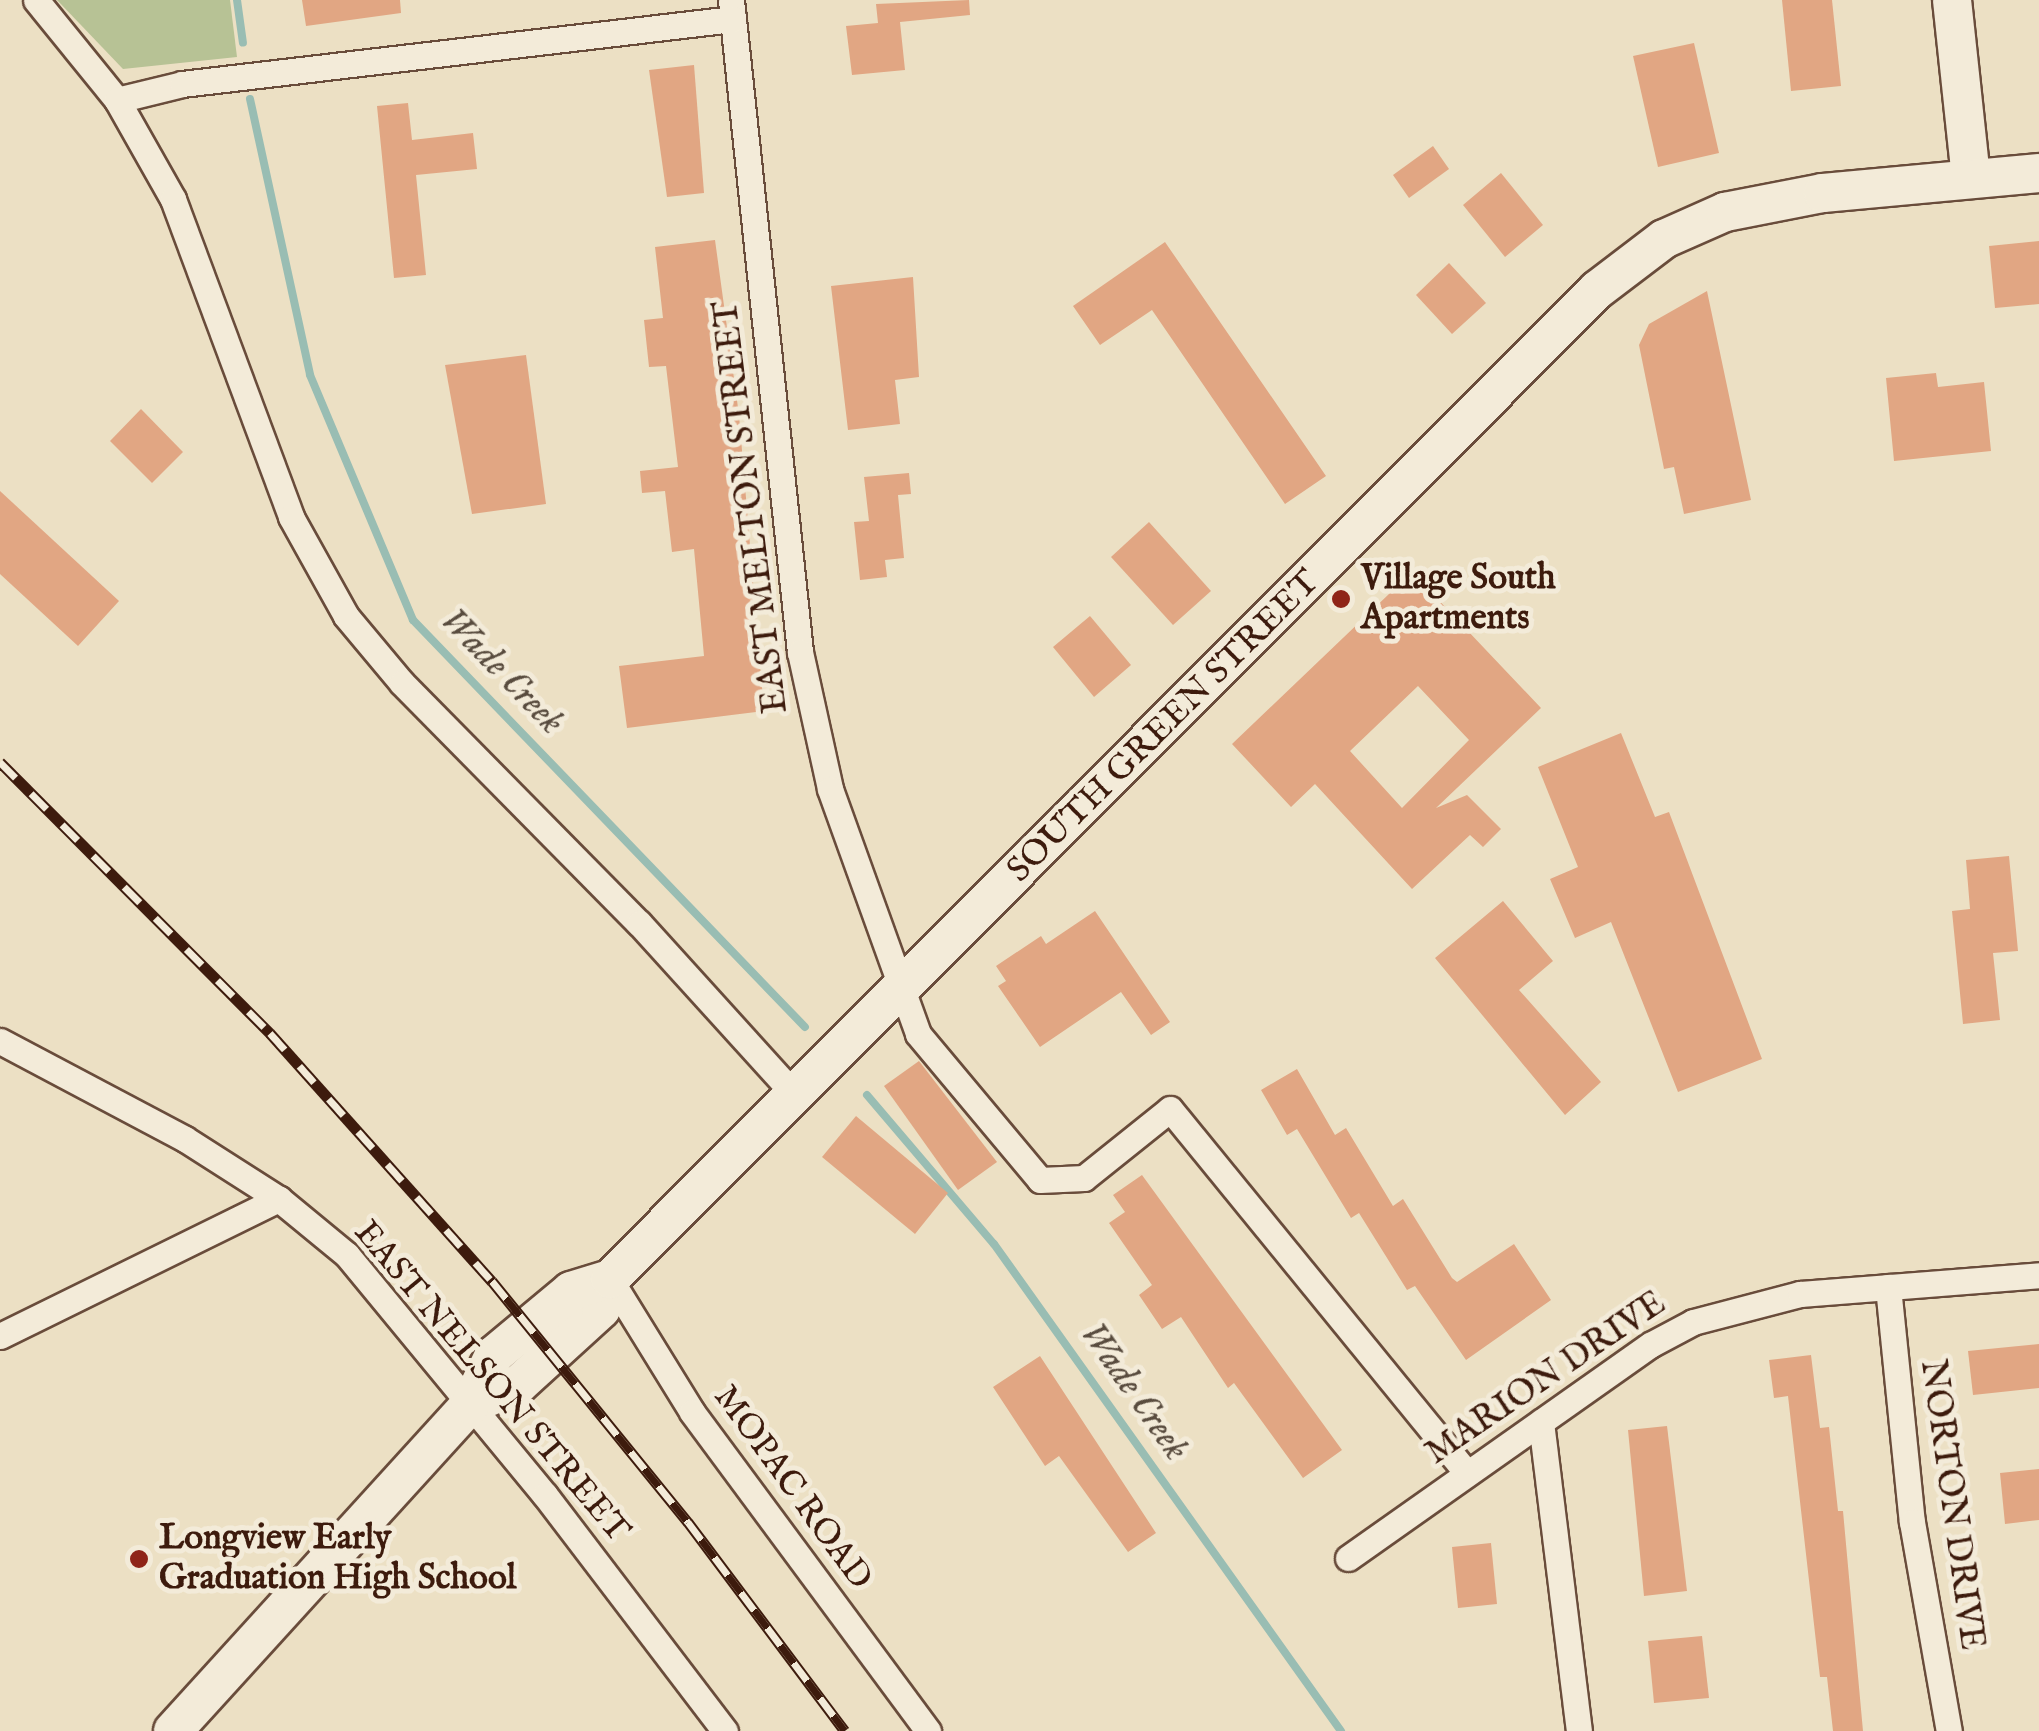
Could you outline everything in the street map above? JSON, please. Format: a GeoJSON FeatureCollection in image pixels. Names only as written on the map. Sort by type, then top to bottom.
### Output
{"type":"FeatureCollection","features":[{"type":"Feature","properties":{"kind":"street"},"geometry":{"type":"LineString","coordinates":[[36,0],[117,100],[173,198],[291,517],[346,616],[402,683],[640,923],[797,1097]]}},
{"type":"Feature","properties":{"kind":"street"},"geometry":{"type":"LineString","coordinates":[[1952,0],[1971,178]]}},
{"type":"Feature","properties":{"kind":"street"},"geometry":{"type":"LineString","coordinates":[[117,100],[182,84],[732,10]]}},
{"type":"Feature","properties":{"kind":"street","name":"EAST MELTON STREET"},"geometry":{"type":"LineString","coordinates":[[732,10],[800,652],[830,790],[900,993],[918,1034],[1040,1180],[1084,1178],[1170,1108],[1467,1473]]}},
{"type":"Feature","properties":{"kind":"street","name":"SOUTH GREEN STREET"},"geometry":{"type":"LineString","coordinates":[[173,1731],[470,1405],[494,1355],[571,1291],[610,1280],[797,1097],[1570,316],[1646,252],[1682,229],[1750,205],[2039,172]]}},
{"type":"Feature","properties":{"kind":"street","name":"EAST NELSON STREET"},"geometry":{"type":"LineString","coordinates":[[0,1041],[185,1139],[279,1200],[370,1280],[725,1731]]}},
{"type":"Feature","properties":{"kind":"street"},"geometry":{"type":"LineString","coordinates":[[0,1336],[279,1200]]}},
{"type":"Feature","properties":{"kind":"street","name":"MARION DRIVE"},"geometry":{"type":"LineString","coordinates":[[1348,1558],[1650,1346],[1716,1313],[1780,1298],[2039,1275]]}},
{"type":"Feature","properties":{"kind":"street","name":"MOPAC ROAD"},"geometry":{"type":"LineString","coordinates":[[610,1280],[692,1412],[928,1731]]}},
{"type":"Feature","properties":{"kind":"street","name":"NORTON DRIVE"},"geometry":{"type":"LineString","coordinates":[[1888,1287],[1912,1522],[1950,1731]]}},
{"type":"Feature","properties":{"kind":"street"},"geometry":{"type":"LineString","coordinates":[[1541,1422],[1579,1731]]}},
{"type":"Feature","properties":{"kind":"green space"},"geometry":{"type":"Polygon","coordinates":[[[57,0],[230,0],[237,57],[123,69],[57,0]]]}},
{"type":"Feature","properties":{"kind":"building"},"geometry":{"type":"Polygon","coordinates":[[[302,0],[400,0],[401,13],[306,26],[302,0]]]}},
{"type":"Feature","properties":{"kind":"building"},"geometry":{"type":"Polygon","coordinates":[[[969,0],[970,15],[900,22],[905,70],[852,75],[846,26],[878,23],[876,4],[969,0]]]}},
{"type":"Feature","properties":{"kind":"building"},"geometry":{"type":"Polygon","coordinates":[[[1782,0],[1832,0],[1841,86],[1791,91],[1782,0]]]}},
{"type":"Feature","properties":{"kind":"building"},"geometry":{"type":"Polygon","coordinates":[[[1694,43],[1719,153],[1658,167],[1633,56],[1694,43]]]}},
{"type":"Feature","properties":{"kind":"building"},"geometry":{"type":"Polygon","coordinates":[[[694,65],[704,193],[667,197],[649,70],[694,65]]]}},
{"type":"Feature","properties":{"kind":"building"},"geometry":{"type":"Polygon","coordinates":[[[408,103],[412,140],[473,133],[477,169],[416,175],[426,275],[394,278],[377,106],[408,103]]]}},
{"type":"Feature","properties":{"kind":"building"},"geometry":{"type":"Polygon","coordinates":[[[1433,146],[1449,169],[1409,198],[1393,175],[1433,146]]]}},
{"type":"Feature","properties":{"kind":"building"},"geometry":{"type":"Polygon","coordinates":[[[1501,173],[1543,225],[1505,257],[1463,205],[1501,173]]]}},
{"type":"Feature","properties":{"kind":"building"},"geometry":{"type":"Polygon","coordinates":[[[715,240],[739,415],[764,711],[627,728],[619,666],[704,656],[694,549],[672,552],[665,491],[642,493],[640,471],[678,467],[666,366],[649,367],[644,320],[663,318],[655,247],[715,240]]]}},
{"type":"Feature","properties":{"kind":"building"},"geometry":{"type":"Polygon","coordinates":[[[2039,241],[2039,304],[1995,308],[1989,246],[2039,241]]]}},
{"type":"Feature","properties":{"kind":"building"},"geometry":{"type":"Polygon","coordinates":[[[1165,242],[1326,476],[1285,504],[1152,310],[1100,345],[1073,306],[1165,242]]]}},
{"type":"Feature","properties":{"kind":"building"},"geometry":{"type":"Polygon","coordinates":[[[1449,263],[1486,303],[1452,334],[1416,295],[1449,263]]]}},
{"type":"Feature","properties":{"kind":"building"},"geometry":{"type":"Polygon","coordinates":[[[913,277],[919,377],[895,380],[900,424],[848,430],[831,286],[913,277]]]}},
{"type":"Feature","properties":{"kind":"building"},"geometry":{"type":"Polygon","coordinates":[[[1707,291],[1751,500],[1684,514],[1674,467],[1664,469],[1639,345],[1649,324],[1707,291]]]}},
{"type":"Feature","properties":{"kind":"building"},"geometry":{"type":"Polygon","coordinates":[[[526,355],[546,504],[472,514],[445,365],[526,355]]]}},
{"type":"Feature","properties":{"kind":"building"},"geometry":{"type":"Polygon","coordinates":[[[1936,373],[1938,387],[1984,382],[1991,451],[1894,461],[1886,378],[1936,373]]]}},
{"type":"Feature","properties":{"kind":"building"},"geometry":{"type":"Polygon","coordinates":[[[141,409],[183,452],[152,483],[110,441],[141,409]]]}},
{"type":"Feature","properties":{"kind":"building"},"geometry":{"type":"Polygon","coordinates":[[[909,473],[911,494],[898,495],[904,558],[885,560],[887,577],[860,580],[854,522],[869,521],[864,477],[909,473]]]}},
{"type":"Feature","properties":{"kind":"building"},"geometry":{"type":"Polygon","coordinates":[[[0,491],[119,601],[78,646],[0,574],[0,491]]]}},
{"type":"Feature","properties":{"kind":"building"},"geometry":{"type":"Polygon","coordinates":[[[1149,522],[1211,591],[1173,625],[1111,557],[1149,522]]]}},
{"type":"Feature","properties":{"kind":"building"},"geometry":{"type":"Polygon","coordinates":[[[1412,572],[1541,708],[1436,808],[1467,795],[1501,829],[1483,847],[1470,835],[1412,889],[1315,784],[1291,807],[1232,744],[1412,572]],[[1418,686],[1350,751],[1402,808],[1469,740],[1418,686]]]}},
{"type":"Feature","properties":{"kind":"building"},"geometry":{"type":"Polygon","coordinates":[[[1090,616],[1131,665],[1094,697],[1053,647],[1090,616]]]}},
{"type":"Feature","properties":{"kind":"building"},"geometry":{"type":"Polygon","coordinates":[[[1621,733],[1655,817],[1669,812],[1762,1059],[1678,1092],[1611,922],[1575,938],[1550,879],[1578,867],[1538,767],[1621,733]]]}},
{"type":"Feature","properties":{"kind":"building"},"geometry":{"type":"Polygon","coordinates":[[[2009,856],[2018,951],[1993,953],[2000,1020],[1963,1024],[1952,911],[1970,909],[1966,860],[2009,856]]]}},
{"type":"Feature","properties":{"kind":"building"},"geometry":{"type":"Polygon","coordinates":[[[1503,901],[1553,961],[1519,990],[1601,1082],[1565,1115],[1435,958],[1503,901]]]}},
{"type":"Feature","properties":{"kind":"building"},"geometry":{"type":"Polygon","coordinates":[[[1095,911],[1170,1022],[1151,1035],[1121,992],[1040,1047],[998,986],[1006,981],[996,966],[1041,936],[1046,944],[1095,911]]]}},
{"type":"Feature","properties":{"kind":"building"},"geometry":{"type":"Polygon","coordinates":[[[919,1061],[997,1162],[958,1190],[884,1086],[919,1061]]]}},
{"type":"Feature","properties":{"kind":"building"},"geometry":{"type":"Polygon","coordinates":[[[1297,1069],[1335,1135],[1346,1128],[1393,1206],[1403,1199],[1452,1278],[1457,1282],[1514,1244],[1551,1300],[1466,1360],[1415,1286],[1407,1290],[1359,1213],[1351,1218],[1297,1129],[1287,1135],[1261,1090],[1297,1069]]]}},
{"type":"Feature","properties":{"kind":"building"},"geometry":{"type":"Polygon","coordinates":[[[856,1116],[948,1193],[915,1234],[822,1157],[856,1116]]]}},
{"type":"Feature","properties":{"kind":"building"},"geometry":{"type":"Polygon","coordinates":[[[1142,1175],[1342,1450],[1303,1478],[1234,1383],[1228,1388],[1181,1317],[1162,1329],[1139,1295],[1152,1285],[1109,1223],[1125,1212],[1113,1195],[1142,1175]]]}},
{"type":"Feature","properties":{"kind":"building"},"geometry":{"type":"Polygon","coordinates":[[[2039,1344],[2039,1388],[1973,1395],[1968,1351],[2039,1344]]]}},
{"type":"Feature","properties":{"kind":"building"},"geometry":{"type":"Polygon","coordinates":[[[1811,1355],[1820,1428],[1829,1427],[1838,1511],[1843,1511],[1863,1731],[1833,1731],[1827,1677],[1820,1677],[1788,1396],[1774,1398],[1769,1360],[1811,1355]]]}},
{"type":"Feature","properties":{"kind":"building"},"geometry":{"type":"Polygon","coordinates":[[[1040,1356],[1156,1533],[1128,1552],[1059,1456],[1045,1466],[993,1387],[1040,1356]]]}},
{"type":"Feature","properties":{"kind":"building"},"geometry":{"type":"Polygon","coordinates":[[[1667,1426],[1687,1591],[1644,1596],[1628,1430],[1667,1426]]]}},
{"type":"Feature","properties":{"kind":"building"},"geometry":{"type":"Polygon","coordinates":[[[2039,1469],[2039,1520],[2005,1524],[2000,1473],[2039,1469]]]}},
{"type":"Feature","properties":{"kind":"building"},"geometry":{"type":"Polygon","coordinates":[[[1491,1543],[1497,1604],[1458,1608],[1452,1547],[1491,1543]]]}},
{"type":"Feature","properties":{"kind":"building"},"geometry":{"type":"Polygon","coordinates":[[[1702,1636],[1709,1698],[1654,1703],[1648,1641],[1702,1636]]]}},
{"type":"Feature","properties":{"kind":"waterway","name":"Wade Creek"},"geometry":{"type":"LineString","coordinates":[[237,0],[243,43]]}},
{"type":"Feature","properties":{"kind":"waterway","name":"Wade Creek"},"geometry":{"type":"LineString","coordinates":[[250,99],[310,375],[413,620],[805,1027]]}},
{"type":"Feature","properties":{"kind":"waterway","name":"Wade Creek"},"geometry":{"type":"LineString","coordinates":[[867,1095],[994,1244],[1341,1731]]}},
{"type":"Feature","properties":{"kind":"railway"},"geometry":{"type":"LineString","coordinates":[[0,762],[270,1033],[492,1281],[688,1522],[845,1731]]}},
{"type":"Feature","properties":{"kind":"place","name":"Village South Apartments"},"geometry":{"type":"Point","coordinates":[1341,599]}},
{"type":"Feature","properties":{"kind":"place","name":"Longview Early Graduation High School"},"geometry":{"type":"Point","coordinates":[139,1559]}}]}
